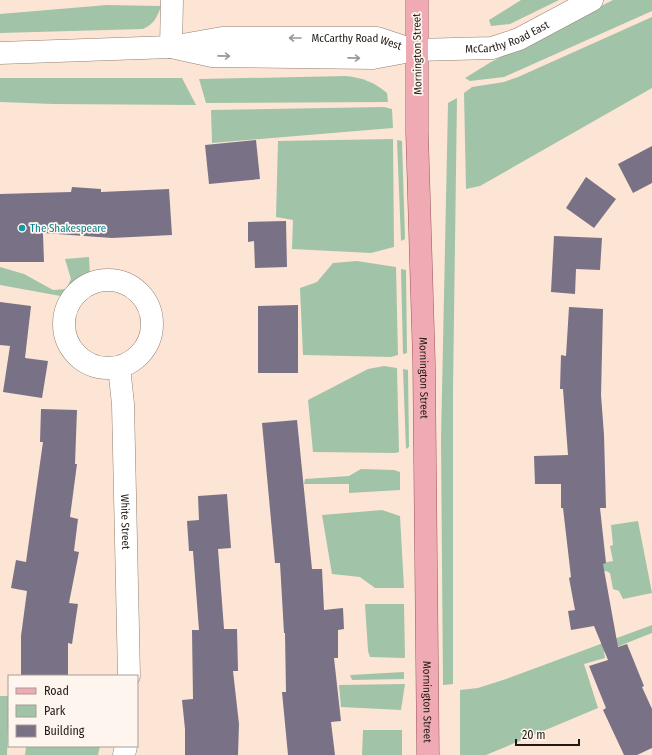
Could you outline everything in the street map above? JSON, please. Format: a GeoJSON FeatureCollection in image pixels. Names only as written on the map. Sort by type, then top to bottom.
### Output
{"type":"FeatureCollection","features":[{"type":"Feature","properties":{"kind":"main road","name":"Mornington Street"},"geometry":{"type":"LineString","coordinates":[[417,0],[416,50],[424,355],[428,755]]}},
{"type":"Feature","properties":{"kind":"street"},"geometry":{"type":"LineString","coordinates":[[172,0],[172,47]]}},
{"type":"Feature","properties":{"kind":"street","name":"McCarthy Road East"},"geometry":{"type":"LineString","coordinates":[[416,50],[492,48],[519,39],[592,0]]}},
{"type":"Feature","properties":{"kind":"street","name":"McCarthy Road West"},"geometry":{"type":"LineString","coordinates":[[0,53],[172,47],[212,56],[373,58],[416,50]]}},
{"type":"Feature","properties":{"kind":"street"},"geometry":{"type":"LineString","coordinates":[[118,280],[137,290],[148,304],[152,319],[151,334],[145,348],[134,360],[119,367],[105,368],[85,362],[70,348],[64,334],[63,322],[68,303],[78,290],[96,281],[118,280]]}},
{"type":"Feature","properties":{"kind":"street","name":"White Street"},"geometry":{"type":"LineString","coordinates":[[119,367],[123,404],[129,675]]}},
{"type":"Feature","properties":{"kind":"green space"},"geometry":{"type":"Polygon","coordinates":[[[521,0],[559,0],[510,24],[491,26],[489,20],[521,0]]]}},
{"type":"Feature","properties":{"kind":"green space"},"geometry":{"type":"Polygon","coordinates":[[[613,0],[652,0],[652,11],[504,77],[470,81],[465,78],[491,62],[613,0]]]}},
{"type":"Feature","properties":{"kind":"green space"},"geometry":{"type":"Polygon","coordinates":[[[107,5],[161,6],[155,19],[150,25],[143,29],[0,33],[0,14],[107,5]]]}},
{"type":"Feature","properties":{"kind":"green space"},"geometry":{"type":"Polygon","coordinates":[[[652,17],[652,88],[480,186],[466,189],[464,93],[472,87],[504,82],[518,77],[652,17]]]}},
{"type":"Feature","properties":{"kind":"green space"},"geometry":{"type":"Polygon","coordinates":[[[346,76],[363,79],[378,86],[387,93],[388,102],[206,103],[199,79],[346,76]]]}},
{"type":"Feature","properties":{"kind":"green space"},"geometry":{"type":"Polygon","coordinates":[[[0,78],[182,78],[196,105],[0,102],[0,78]]]}},
{"type":"Feature","properties":{"kind":"green space"},"geometry":{"type":"Polygon","coordinates":[[[457,98],[453,389],[453,684],[443,685],[441,440],[448,103],[457,98]]]}},
{"type":"Feature","properties":{"kind":"green space"},"geometry":{"type":"Polygon","coordinates":[[[384,107],[392,109],[393,128],[212,143],[211,110],[384,107]]]}},
{"type":"Feature","properties":{"kind":"green space"},"geometry":{"type":"Polygon","coordinates":[[[393,139],[394,247],[371,253],[292,249],[293,220],[276,217],[278,141],[393,139]]]}},
{"type":"Feature","properties":{"kind":"green space"},"geometry":{"type":"Polygon","coordinates":[[[397,140],[402,141],[405,239],[401,241],[397,140]]]}},
{"type":"Feature","properties":{"kind":"green space"},"geometry":{"type":"Polygon","coordinates":[[[89,257],[90,276],[78,284],[66,297],[0,285],[0,267],[24,274],[53,290],[66,289],[71,279],[65,259],[89,257]]]}},
{"type":"Feature","properties":{"kind":"green space"},"geometry":{"type":"Polygon","coordinates":[[[357,261],[396,267],[398,355],[391,357],[303,355],[300,288],[317,282],[333,263],[357,261]]]}},
{"type":"Feature","properties":{"kind":"green space"},"geometry":{"type":"Polygon","coordinates":[[[401,269],[406,270],[407,353],[403,354],[401,269]]]}},
{"type":"Feature","properties":{"kind":"green space"},"geometry":{"type":"Polygon","coordinates":[[[384,366],[397,368],[399,452],[313,452],[308,400],[368,369],[384,366]]]}},
{"type":"Feature","properties":{"kind":"green space"},"geometry":{"type":"Polygon","coordinates":[[[403,369],[408,370],[409,447],[406,449],[403,369]]]}},
{"type":"Feature","properties":{"kind":"green space"},"geometry":{"type":"Polygon","coordinates":[[[361,469],[394,470],[400,472],[400,490],[349,493],[349,484],[304,484],[305,479],[349,476],[361,469]]]}},
{"type":"Feature","properties":{"kind":"green space"},"geometry":{"type":"Polygon","coordinates":[[[382,510],[400,516],[404,588],[375,588],[360,577],[332,574],[322,515],[382,510]]]}},
{"type":"Feature","properties":{"kind":"green space"},"geometry":{"type":"Polygon","coordinates":[[[638,521],[652,593],[623,599],[619,591],[613,589],[610,573],[606,571],[578,574],[577,568],[613,561],[610,546],[613,545],[611,525],[638,521]]]}},
{"type":"Feature","properties":{"kind":"green space"},"geometry":{"type":"Polygon","coordinates":[[[365,604],[404,604],[405,658],[370,657],[368,651],[365,604]]]}},
{"type":"Feature","properties":{"kind":"green space"},"geometry":{"type":"Polygon","coordinates":[[[652,625],[652,633],[604,652],[605,658],[584,664],[598,708],[486,755],[460,755],[460,690],[478,688],[506,679],[652,625]]]}},
{"type":"Feature","properties":{"kind":"green space"},"geometry":{"type":"Polygon","coordinates":[[[404,672],[404,679],[352,680],[350,675],[404,672]]]}},
{"type":"Feature","properties":{"kind":"green space"},"geometry":{"type":"Polygon","coordinates":[[[405,684],[401,710],[341,707],[339,685],[405,684]]]}},
{"type":"Feature","properties":{"kind":"green space"},"geometry":{"type":"Polygon","coordinates":[[[0,696],[8,696],[7,755],[0,755],[0,696]]]}},
{"type":"Feature","properties":{"kind":"green space"},"geometry":{"type":"Polygon","coordinates":[[[363,730],[402,730],[402,755],[362,755],[363,730]]]}},
{"type":"Feature","properties":{"kind":"green space"},"geometry":{"type":"Polygon","coordinates":[[[26,747],[100,747],[98,755],[25,755],[26,747]]]}},
{"type":"Feature","properties":{"kind":"building"},"geometry":{"type":"Polygon","coordinates":[[[256,140],[260,179],[209,184],[205,145],[256,140]]]}},
{"type":"Feature","properties":{"kind":"building"},"geometry":{"type":"Polygon","coordinates":[[[652,146],[652,183],[633,193],[618,164],[652,146]]]}},
{"type":"Feature","properties":{"kind":"building"},"geometry":{"type":"Polygon","coordinates":[[[586,177],[616,199],[594,228],[566,208],[586,177]]]}},
{"type":"Feature","properties":{"kind":"building"},"geometry":{"type":"Polygon","coordinates":[[[72,187],[101,189],[101,192],[169,189],[172,235],[112,238],[43,233],[44,262],[0,262],[0,194],[71,192],[72,187]]]}},
{"type":"Feature","properties":{"kind":"building"},"geometry":{"type":"Polygon","coordinates":[[[286,221],[287,267],[255,268],[254,241],[248,242],[248,222],[286,221]]]}},
{"type":"Feature","properties":{"kind":"building"},"geometry":{"type":"Polygon","coordinates":[[[554,236],[602,238],[600,270],[576,269],[575,294],[551,292],[554,236]]]}},
{"type":"Feature","properties":{"kind":"building"},"geometry":{"type":"Polygon","coordinates":[[[0,302],[31,306],[25,358],[48,361],[42,398],[3,392],[10,346],[0,345],[0,302]]]}},
{"type":"Feature","properties":{"kind":"building"},"geometry":{"type":"Polygon","coordinates":[[[298,305],[298,373],[258,373],[258,306],[298,305]]]}},
{"type":"Feature","properties":{"kind":"building"},"geometry":{"type":"Polygon","coordinates":[[[569,307],[603,309],[601,395],[604,435],[606,508],[600,508],[606,563],[603,564],[618,647],[627,644],[644,686],[642,687],[652,709],[652,748],[637,755],[624,755],[603,710],[606,708],[589,666],[608,660],[594,626],[571,630],[568,611],[575,610],[569,578],[571,577],[563,508],[561,508],[561,484],[535,484],[534,456],[568,455],[563,389],[560,389],[561,355],[566,356],[569,307]]]}},
{"type":"Feature","properties":{"kind":"building"},"geometry":{"type":"Polygon","coordinates":[[[41,409],[77,410],[75,464],[77,464],[70,517],[78,519],[74,551],[79,552],[69,603],[78,604],[72,644],[68,643],[68,675],[21,675],[21,636],[27,591],[11,588],[16,560],[26,562],[43,442],[40,442],[41,409]]]}},
{"type":"Feature","properties":{"kind":"building"},"geometry":{"type":"Polygon","coordinates":[[[297,420],[312,569],[322,569],[324,610],[343,608],[344,629],[338,630],[338,658],[334,658],[341,721],[331,722],[335,755],[288,755],[282,692],[286,692],[285,633],[280,563],[275,563],[262,423],[297,420]]]}},
{"type":"Feature","properties":{"kind":"building"},"geometry":{"type":"Polygon","coordinates":[[[227,494],[231,548],[218,549],[224,629],[237,629],[238,671],[233,671],[239,724],[238,755],[185,755],[185,729],[182,700],[193,699],[192,630],[199,630],[193,551],[189,551],[187,521],[199,520],[198,496],[227,494]]]}},
{"type":"Feature","properties":{"kind":"place","name":"The Shakespeare"},"geometry":{"type":"Point","coordinates":[22,228]}}]}
